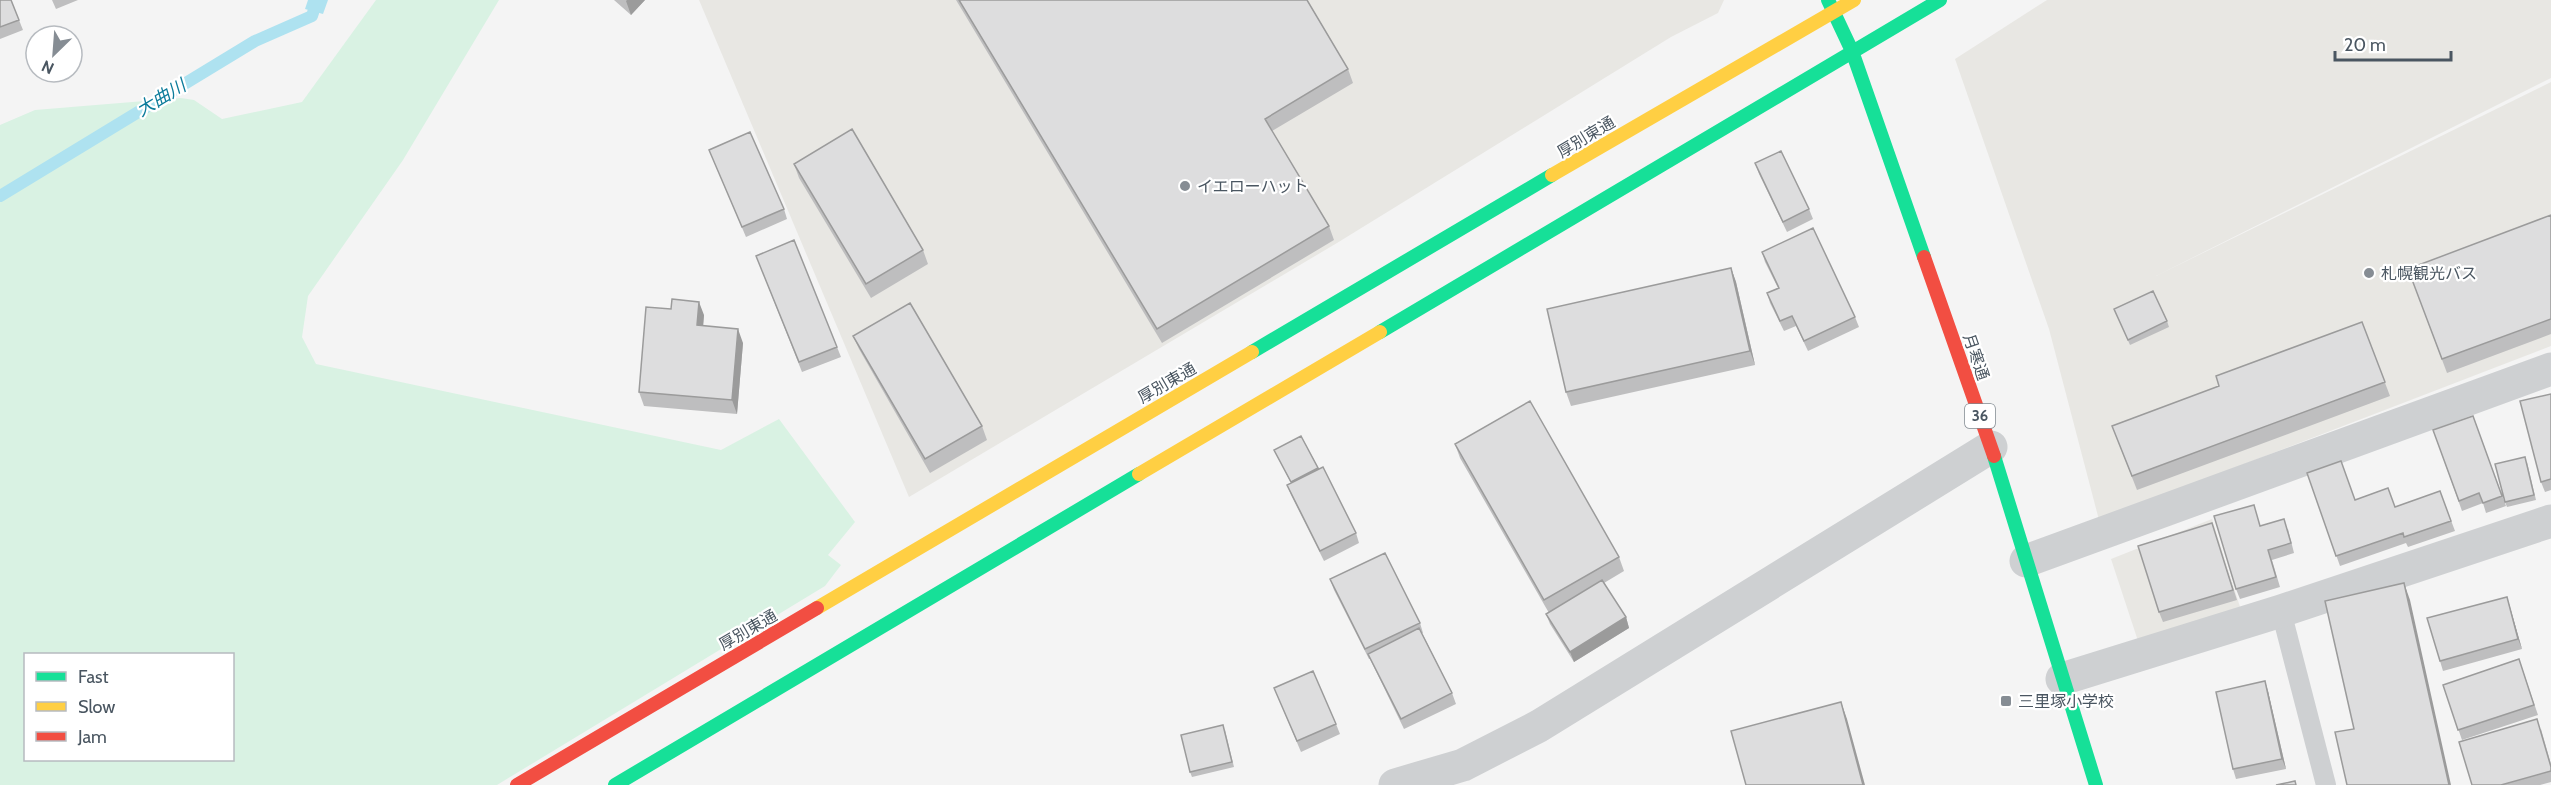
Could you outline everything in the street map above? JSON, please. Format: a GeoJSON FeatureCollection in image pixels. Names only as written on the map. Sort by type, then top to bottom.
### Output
{"type":"FeatureCollection","features":[{"type":"Feature","properties":{"kind":"main road","name":"厚別東通"},"geometry":{"type":"LineString","coordinates":[[517,785],[1744,62],[1833,4],[1854,0]]}},
{"type":"Feature","properties":{"kind":"main road"},"geometry":{"type":"LineString","coordinates":[[615,785],[1940,0]]}},
{"type":"Feature","properties":{"kind":"main road","name":"月寒通"},"geometry":{"type":"LineString","coordinates":[[1833,4],[1852,51],[1990,447],[2096,785]]}},
{"type":"Feature","properties":{"kind":"street"},"geometry":{"type":"LineString","coordinates":[[2026,561],[2551,369]]}},
{"type":"Feature","properties":{"kind":"street"},"geometry":{"type":"LineString","coordinates":[[1395,785],[1463,765],[1539,726],[1990,447]]}},
{"type":"Feature","properties":{"kind":"street"},"geometry":{"type":"LineString","coordinates":[[2062,679],[2281,611],[2551,521]]}},
{"type":"Feature","properties":{"kind":"lane"},"geometry":{"type":"LineString","coordinates":[[2281,611],[2326,785]]}},
{"type":"Feature","properties":{"kind":"shaded area"},"geometry":{"type":"Polygon","coordinates":[[[699,0],[1724,0],[1718,13],[1671,37],[1337,243],[909,497],[699,0]]]}},
{"type":"Feature","properties":{"kind":"shaded area"},"geometry":{"type":"Polygon","coordinates":[[[2047,0],[2551,0],[2551,78],[2156,276],[2551,82],[2551,346],[2099,520],[2049,329],[1955,59],[2047,0]]]}},
{"type":"Feature","properties":{"kind":"shaded area"},"geometry":{"type":"Polygon","coordinates":[[[2212,519],[2241,610],[2139,644],[2111,559],[2212,519]]]}},
{"type":"Feature","properties":{"kind":"green space"},"geometry":{"type":"Polygon","coordinates":[[[376,0],[499,0],[403,160],[308,296],[302,337],[316,364],[721,450],[779,419],[855,522],[828,555],[841,565],[825,586],[497,785],[0,785],[0,125],[35,110],[181,98],[194,100],[222,119],[302,102],[376,0]]]}},
{"type":"Feature","properties":{"kind":"water"},"geometry":{"type":"Polygon","coordinates":[[[308,0],[328,0],[323,14],[305,9],[308,0]]]}},
{"type":"Feature","properties":{"kind":"building"},"geometry":{"type":"Polygon","coordinates":[[[0,0],[11,0],[19,20],[0,27],[0,0]]]}},
{"type":"Feature","properties":{"kind":"building","name":"イエローハット"},"geometry":{"type":"Polygon","coordinates":[[[959,0],[1307,0],[1348,69],[1265,119],[1329,226],[1157,329],[959,0]]]}},
{"type":"Feature","properties":{"kind":"building"},"geometry":{"type":"Polygon","coordinates":[[[852,129],[923,250],[866,284],[794,164],[852,129]]]}},
{"type":"Feature","properties":{"kind":"building"},"geometry":{"type":"Polygon","coordinates":[[[750,132],[784,209],[742,227],[709,150],[750,132]]]}},
{"type":"Feature","properties":{"kind":"building"},"geometry":{"type":"Polygon","coordinates":[[[1781,151],[1809,209],[1783,222],[1755,163],[1781,151]]]}},
{"type":"Feature","properties":{"kind":"building"},"geometry":{"type":"Polygon","coordinates":[[[2551,215],[2551,319],[2442,359],[2408,269],[2551,215]]]}},
{"type":"Feature","properties":{"kind":"building"},"geometry":{"type":"Polygon","coordinates":[[[1813,228],[1855,317],[1804,341],[1792,316],[1780,321],[1767,293],[1779,288],[1762,252],[1813,228]]]}},
{"type":"Feature","properties":{"kind":"building"},"geometry":{"type":"Polygon","coordinates":[[[794,240],[837,347],[799,362],[756,256],[794,240]]]}},
{"type":"Feature","properties":{"kind":"building"},"geometry":{"type":"Polygon","coordinates":[[[1731,268],[1750,351],[1566,392],[1547,309],[1731,268]]]}},
{"type":"Feature","properties":{"kind":"building"},"geometry":{"type":"Polygon","coordinates":[[[2153,291],[2167,321],[2128,340],[2114,309],[2153,291]]]}},
{"type":"Feature","properties":{"kind":"building"},"geometry":{"type":"Polygon","coordinates":[[[672,299],[699,302],[697,325],[738,329],[732,400],[639,392],[646,307],[671,309],[672,299]]]}},
{"type":"Feature","properties":{"kind":"building"},"geometry":{"type":"Polygon","coordinates":[[[910,303],[982,426],[925,459],[853,336],[910,303]]]}},
{"type":"Feature","properties":{"kind":"building"},"geometry":{"type":"Polygon","coordinates":[[[2362,322],[2385,382],[2132,476],[2112,426],[2219,386],[2216,376],[2362,322]]]}},
{"type":"Feature","properties":{"kind":"building"},"geometry":{"type":"Polygon","coordinates":[[[2551,394],[2551,479],[2541,482],[2520,401],[2551,394]]]}},
{"type":"Feature","properties":{"kind":"building"},"geometry":{"type":"Polygon","coordinates":[[[1530,401],[1619,557],[1544,600],[1455,444],[1530,401]]]}},
{"type":"Feature","properties":{"kind":"building"},"geometry":{"type":"Polygon","coordinates":[[[2473,416],[2502,496],[2483,503],[2479,493],[2459,501],[2433,430],[2473,416]]]}},
{"type":"Feature","properties":{"kind":"building"},"geometry":{"type":"Polygon","coordinates":[[[1301,436],[1318,468],[1291,482],[1274,450],[1301,436]]]}},
{"type":"Feature","properties":{"kind":"building"},"geometry":{"type":"Polygon","coordinates":[[[2525,457],[2534,495],[2505,502],[2495,464],[2525,457]]]}},
{"type":"Feature","properties":{"kind":"building"},"geometry":{"type":"Polygon","coordinates":[[[2341,461],[2355,500],[2388,488],[2395,507],[2440,491],[2451,521],[2404,537],[2403,533],[2336,556],[2307,473],[2341,461]]]}},
{"type":"Feature","properties":{"kind":"building"},"geometry":{"type":"Polygon","coordinates":[[[1323,467],[1356,533],[1320,551],[1287,485],[1323,467]]]}},
{"type":"Feature","properties":{"kind":"building"},"geometry":{"type":"Polygon","coordinates":[[[2254,505],[2260,526],[2284,519],[2291,543],[2268,550],[2276,577],[2236,589],[2214,516],[2254,505]]]}},
{"type":"Feature","properties":{"kind":"building"},"geometry":{"type":"Polygon","coordinates":[[[2212,523],[2233,590],[2159,612],[2138,546],[2212,523]]]}},
{"type":"Feature","properties":{"kind":"building"},"geometry":{"type":"Polygon","coordinates":[[[1385,553],[1420,623],[1365,649],[1330,579],[1385,553]]]}},
{"type":"Feature","properties":{"kind":"building"},"geometry":{"type":"Polygon","coordinates":[[[1602,580],[1626,617],[1570,652],[1546,614],[1602,580]]]}},
{"type":"Feature","properties":{"kind":"building"},"geometry":{"type":"Polygon","coordinates":[[[2404,583],[2449,785],[2347,785],[2335,732],[2354,729],[2325,601],[2404,583]]]}},
{"type":"Feature","properties":{"kind":"building"},"geometry":{"type":"Polygon","coordinates":[[[2507,597],[2518,639],[2440,661],[2427,618],[2507,597]]]}},
{"type":"Feature","properties":{"kind":"building"},"geometry":{"type":"Polygon","coordinates":[[[1419,628],[1452,693],[1401,719],[1368,654],[1419,628]]]}},
{"type":"Feature","properties":{"kind":"building"},"geometry":{"type":"Polygon","coordinates":[[[2519,659],[2534,705],[2458,730],[2443,685],[2519,659]]]}},
{"type":"Feature","properties":{"kind":"building"},"geometry":{"type":"Polygon","coordinates":[[[1313,671],[1336,724],[1297,741],[1274,688],[1313,671]]]}},
{"type":"Feature","properties":{"kind":"building"},"geometry":{"type":"Polygon","coordinates":[[[2265,681],[2282,759],[2233,769],[2216,692],[2265,681]]]}},
{"type":"Feature","properties":{"kind":"building"},"geometry":{"type":"Polygon","coordinates":[[[1841,702],[1863,785],[1746,785],[1731,731],[1841,702]]]}},
{"type":"Feature","properties":{"kind":"building"},"geometry":{"type":"Polygon","coordinates":[[[2537,719],[2551,771],[2501,785],[2472,785],[2459,742],[2537,719]]]}},
{"type":"Feature","properties":{"kind":"building"},"geometry":{"type":"Polygon","coordinates":[[[1223,725],[1232,762],[1190,772],[1181,735],[1223,725]]]}},
{"type":"Feature","properties":{"kind":"building"},"geometry":{"type":"Polygon","coordinates":[[[2295,781],[2296,785],[2276,785],[2295,781]]]}},
{"type":"Feature","properties":{"kind":"waterway","name":"大曲川"},"geometry":{"type":"LineString","coordinates":[[0,196],[255,41],[312,16],[317,0]]}},
{"type":"Feature","properties":{"kind":"traffic: fast"},"geometry":{"type":"LineString","coordinates":[[1828,0],[1852,51],[1924,257]]}},
{"type":"Feature","properties":{"kind":"traffic: fast"},"geometry":{"type":"LineString","coordinates":[[1380,332],[1940,0]]}},
{"type":"Feature","properties":{"kind":"traffic: fast"},"geometry":{"type":"LineString","coordinates":[[1252,352],[1552,175]]}},
{"type":"Feature","properties":{"kind":"traffic: fast"},"geometry":{"type":"LineString","coordinates":[[1994,456],[2096,785]]}},
{"type":"Feature","properties":{"kind":"traffic: fast"},"geometry":{"type":"LineString","coordinates":[[615,785],[1139,474]]}},
{"type":"Feature","properties":{"kind":"traffic: slow"},"geometry":{"type":"LineString","coordinates":[[1552,175],[1854,0]]}},
{"type":"Feature","properties":{"kind":"traffic: slow"},"geometry":{"type":"LineString","coordinates":[[1139,474],[1380,332]]}},
{"type":"Feature","properties":{"kind":"traffic: slow"},"geometry":{"type":"LineString","coordinates":[[817,608],[1252,352]]}},
{"type":"Feature","properties":{"kind":"traffic: jam"},"geometry":{"type":"LineString","coordinates":[[1924,257],[1994,456]]}},
{"type":"Feature","properties":{"kind":"traffic: jam"},"geometry":{"type":"LineString","coordinates":[[517,785],[817,608]]}},
{"type":"Feature","properties":{"kind":"place","name":"イエローハット"},"geometry":{"type":"Point","coordinates":[1185,186]}},
{"type":"Feature","properties":{"kind":"place","name":"札幌観光バス"},"geometry":{"type":"Point","coordinates":[2369,273]}},
{"type":"Feature","properties":{"kind":"place","name":"三里塚小学校"},"geometry":{"type":"Point","coordinates":[2006,701]}}]}
